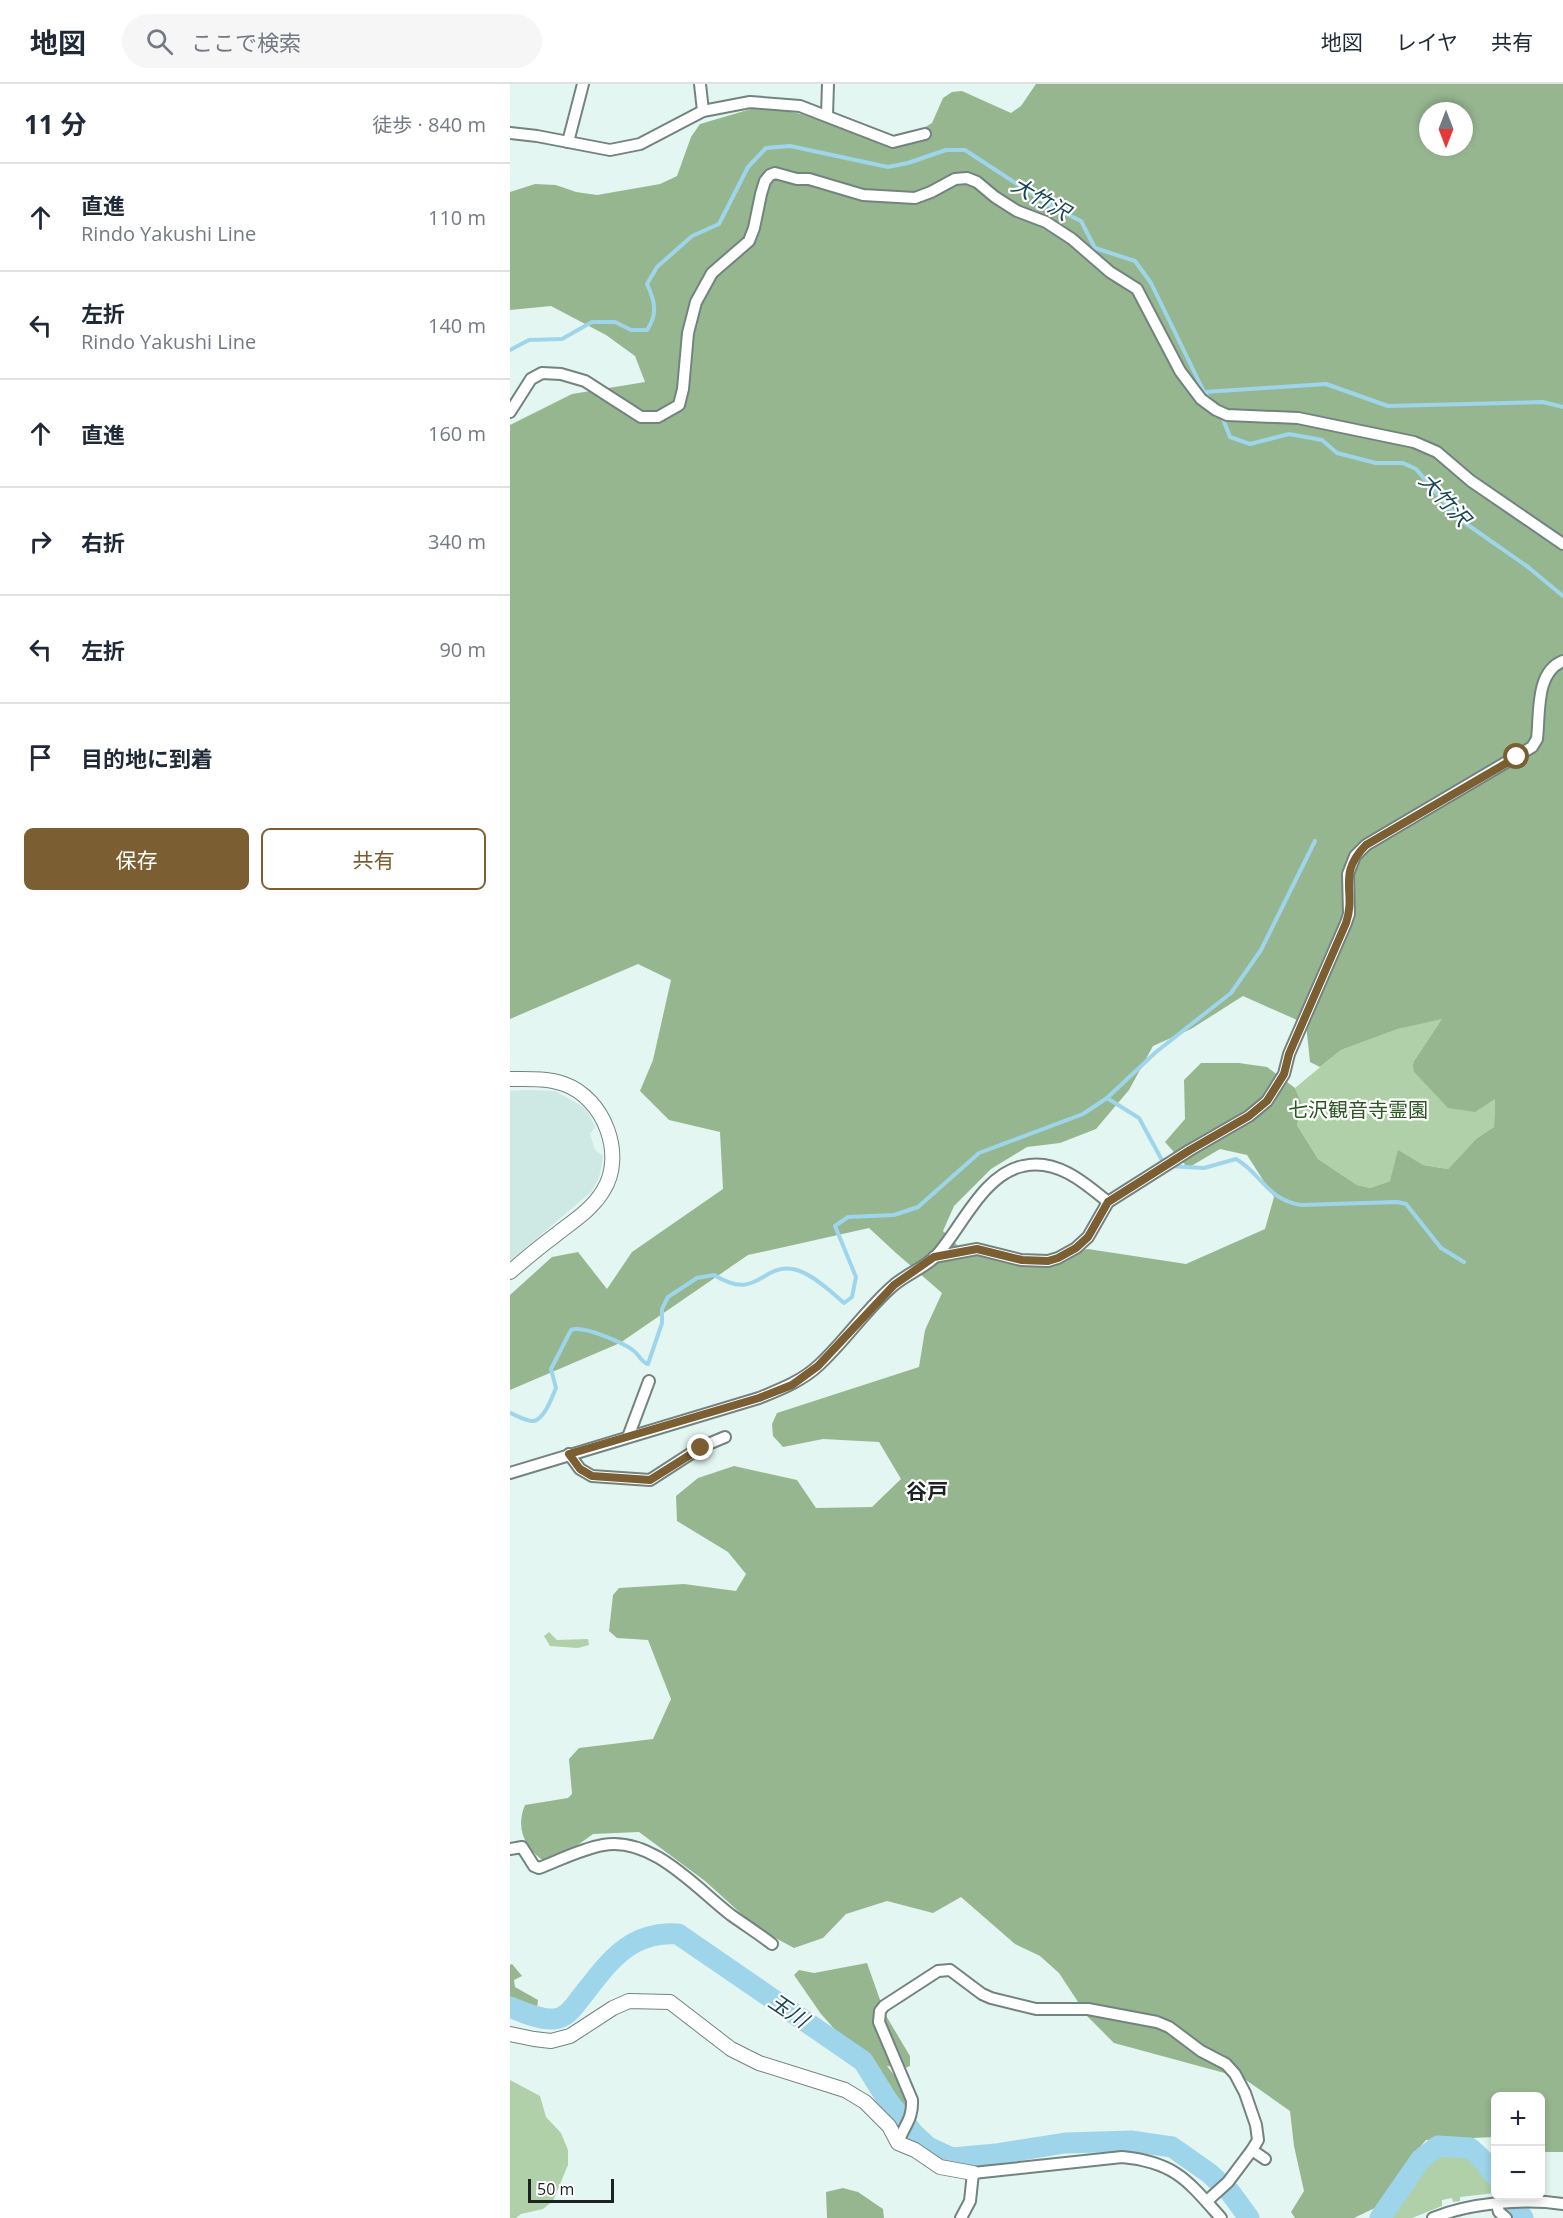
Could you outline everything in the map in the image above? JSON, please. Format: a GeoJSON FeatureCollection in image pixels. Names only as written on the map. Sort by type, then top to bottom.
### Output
{"type":"FeatureCollection","features":[{"type":"Feature","properties":{"kind":"street"},"geometry":{"type":"LineString","coordinates":[[568,142],[584,84]]}},
{"type":"Feature","properties":{"kind":"street"},"geometry":{"type":"LineString","coordinates":[[700,84],[703,111]]}},
{"type":"Feature","properties":{"kind":"street"},"geometry":{"type":"LineString","coordinates":[[827,115],[828,84]]}},
{"type":"Feature","properties":{"kind":"street"},"geometry":{"type":"LineString","coordinates":[[510,133],[610,150],[640,144],[703,111],[750,102],[800,106],[894,142],[925,134]]}},
{"type":"Feature","properties":{"kind":"street"},"geometry":{"type":"LineString","coordinates":[[510,412],[531,379],[542,373],[561,374],[585,381],[641,417],[658,417],[679,405],[683,389],[688,333],[696,302],[712,273],[749,242],[761,194],[770,175],[775,173],[809,178],[863,195],[915,198],[955,179],[967,178],[977,182],[994,197],[1017,211],[1046,222],[1072,239],[1110,272],[1137,289],[1180,371],[1201,399],[1216,410],[1227,415],[1298,418],[1414,442],[1437,452],[1471,481],[1563,544]]}},
{"type":"Feature","properties":{"kind":"street"},"geometry":{"type":"LineString","coordinates":[[934,1257],[977,1249],[1022,1260],[1048,1261],[1058,1258],[1076,1248],[1088,1237],[1108,1202],[1249,1116],[1267,1101],[1284,1074],[1289,1054],[1349,914],[1348,874],[1355,856],[1366,845],[1532,747],[1537,739],[1544,678],[1549,669],[1563,661]]}},
{"type":"Feature","properties":{"kind":"street"},"geometry":{"type":"LineString","coordinates":[[510,1079],[555,1082],[581,1093],[593,1104],[602,1118],[612,1156],[608,1180],[595,1201],[579,1217],[510,1272]]}},
{"type":"Feature","properties":{"kind":"street"},"geometry":{"type":"LineString","coordinates":[[510,1473],[759,1398],[792,1385],[818,1366],[894,1285],[934,1257],[969,1211],[1005,1173],[1022,1166],[1036,1164],[1056,1166],[1108,1202]]}},
{"type":"Feature","properties":{"kind":"street"},"geometry":{"type":"LineString","coordinates":[[628,1437],[650,1381]]}},
{"type":"Feature","properties":{"kind":"street"},"geometry":{"type":"LineString","coordinates":[[569,1454],[580,1469],[592,1476],[650,1480],[701,1448],[725,1437]]}},
{"type":"Feature","properties":{"kind":"street"},"geometry":{"type":"LineString","coordinates":[[510,1849],[522,1847],[534,1866],[538,1868],[604,1844],[623,1844],[640,1848],[659,1857],[772,1944]]}},
{"type":"Feature","properties":{"kind":"street"},"geometry":{"type":"LineString","coordinates":[[900,2138],[913,2114],[912,2100],[879,2022],[880,2011],[884,2006],[938,1971],[950,1970],[991,1998],[1036,2009],[1088,2009],[1148,2020],[1169,2027],[1201,2051],[1226,2064],[1235,2073],[1245,2093],[1256,2125],[1258,2140],[1224,2185],[1207,2201]]}},
{"type":"Feature","properties":{"kind":"street"},"geometry":{"type":"LineString","coordinates":[[510,2034],[534,2040],[551,2041],[570,2036],[629,2001],[670,2002],[731,2049],[759,2063],[845,2090],[866,2102],[900,2138],[940,2167],[973,2173],[1122,2157],[1140,2159],[1169,2168],[1184,2178],[1221,2218]]}},
{"type":"Feature","properties":{"kind":"street"},"geometry":{"type":"LineString","coordinates":[[1252,2150],[1265,2159]]}},
{"type":"Feature","properties":{"kind":"street"},"geometry":{"type":"LineString","coordinates":[[961,2218],[970,2201],[973,2173]]}},
{"type":"Feature","properties":{"kind":"street"},"geometry":{"type":"LineString","coordinates":[[1433,2218],[1448,2212],[1499,2204],[1529,2201],[1563,2204]]}},
{"type":"Feature","properties":{"kind":"street"},"geometry":{"type":"LineString","coordinates":[[1499,2204],[1499,2212],[1506,2218]]}},
{"type":"Feature","properties":{"kind":"shaded area"},"geometry":{"type":"Polygon","coordinates":[[[510,1091],[555,1091],[582,1106],[595,1127],[590,1134],[595,1150],[603,1156],[599,1178],[591,1192],[510,1261],[510,1091]]]}},
{"type":"Feature","properties":{"kind":"green space"},"geometry":{"type":"Polygon","coordinates":[[[1036,84],[1563,84],[1563,2152],[1545,2152],[1545,2092],[1491,2092],[1491,2137],[1426,2140],[1406,2163],[1379,2206],[1354,2218],[1295,2218],[1291,2212],[1304,2191],[1294,2146],[1290,2111],[1243,2078],[1114,2043],[1088,2017],[1059,1973],[1040,1956],[1015,1944],[961,1897],[933,1913],[887,1901],[846,1914],[823,1938],[794,1948],[757,1928],[705,1881],[639,1832],[593,1834],[564,1855],[546,1862],[527,1845],[522,1830],[521,1822],[525,1805],[568,1798],[572,1794],[569,1759],[579,1748],[653,1739],[671,1699],[648,1640],[617,1638],[609,1631],[613,1595],[619,1588],[684,1584],[736,1591],[746,1574],[728,1552],[677,1521],[676,1496],[698,1478],[734,1466],[797,1480],[816,1508],[872,1507],[901,1479],[879,1442],[823,1439],[783,1447],[773,1436],[772,1424],[777,1413],[919,1367],[925,1330],[942,1293],[869,1228],[748,1255],[620,1343],[510,1390],[510,1295],[552,1257],[578,1252],[607,1289],[632,1252],[723,1189],[720,1132],[669,1120],[640,1091],[653,1060],[671,980],[638,964],[510,1019],[510,425],[572,394],[645,382],[635,356],[606,335],[551,306],[510,310],[510,192],[535,184],[556,185],[576,192],[597,195],[660,184],[677,176],[691,137],[700,124],[751,109],[782,110],[801,114],[889,145],[905,139],[932,123],[943,98],[952,92],[962,91],[1011,113],[1021,106],[1036,84]],[[1243,996],[1191,1029],[1153,1046],[1129,1090],[1096,1129],[1060,1143],[1027,1147],[991,1169],[954,1206],[943,1231],[966,1254],[1021,1259],[1088,1249],[1186,1264],[1265,1229],[1274,1197],[1247,1155],[1220,1149],[1188,1168],[1165,1142],[1185,1119],[1184,1080],[1201,1063],[1239,1063],[1267,1067],[1295,1088],[1302,1104],[1297,1125],[1318,1159],[1357,1185],[1370,1188],[1390,1181],[1398,1150],[1423,1165],[1448,1169],[1477,1138],[1494,1127],[1495,1099],[1475,1112],[1448,1108],[1414,1072],[1414,1061],[1442,1019],[1398,1029],[1341,1050],[1320,1067],[1310,1062],[1306,1024],[1243,996]]]}},
{"type":"Feature","properties":{"kind":"green space","name":"七沢観音寺霊園"},"geometry":{"type":"Polygon","coordinates":[[[1443,1018],[1414,1061],[1414,1072],[1449,1108],[1495,1099],[1494,1127],[1477,1138],[1448,1169],[1423,1165],[1370,1188],[1357,1185],[1318,1159],[1297,1125],[1302,1104],[1295,1088],[1341,1050],[1398,1029],[1443,1018]]]}},
{"type":"Feature","properties":{"kind":"green space"},"geometry":{"type":"Polygon","coordinates":[[[549,1632],[557,1640],[588,1639],[589,1645],[578,1648],[550,1646],[544,1636],[549,1632]]]}},
{"type":"Feature","properties":{"kind":"green space"},"geometry":{"type":"Polygon","coordinates":[[[867,1963],[885,2014],[910,2056],[910,2066],[905,2068],[887,2066],[906,2090],[909,2100],[903,2108],[893,2105],[872,2071],[821,2014],[794,1975],[799,1970],[814,1973],[867,1963]]]}},
{"type":"Feature","properties":{"kind":"green space"},"geometry":{"type":"Polygon","coordinates":[[[512,1964],[522,1976],[514,1980],[515,1987],[538,2000],[537,2008],[525,2007],[510,1999],[510,1965],[512,1964]]]}},
{"type":"Feature","properties":{"kind":"green space"},"geometry":{"type":"Polygon","coordinates":[[[510,2080],[540,2096],[546,2117],[561,2133],[568,2150],[568,2165],[553,2201],[543,2209],[521,2214],[516,2218],[510,2218],[510,2080]]]}},
{"type":"Feature","properties":{"kind":"green space"},"geometry":{"type":"Polygon","coordinates":[[[1433,2155],[1477,2157],[1488,2171],[1491,2193],[1460,2197],[1460,2201],[1453,2202],[1452,2198],[1442,2200],[1442,2206],[1412,2218],[1389,2218],[1389,2214],[1406,2193],[1425,2162],[1433,2155]]]}},
{"type":"Feature","properties":{"kind":"green space"},"geometry":{"type":"Polygon","coordinates":[[[843,2188],[858,2192],[883,2209],[884,2218],[827,2218],[826,2192],[843,2188]]]}},
{"type":"Feature","properties":{"kind":"waterway","name":"大竹沢"},"geometry":{"type":"LineString","coordinates":[[510,350],[529,340],[562,339],[592,322],[615,322],[631,330],[647,330],[654,313],[652,296],[647,284],[657,267],[692,236],[719,224],[748,167],[766,148],[790,146],[888,167],[946,150],[965,150],[1054,208],[1081,221],[1095,248],[1135,261],[1151,283],[1204,392],[1213,403]]}},
{"type":"Feature","properties":{"kind":"waterway"},"geometry":{"type":"LineString","coordinates":[[1204,392],[1326,384],[1388,406],[1543,402],[1563,407]]}},
{"type":"Feature","properties":{"kind":"waterway","name":"大竹沢"},"geometry":{"type":"LineString","coordinates":[[1221,414],[1230,437],[1250,444],[1289,434],[1322,440],[1337,453],[1376,463],[1403,463],[1416,469],[1458,518],[1528,567],[1563,596]]}},
{"type":"Feature","properties":{"kind":"waterway"},"geometry":{"type":"LineString","coordinates":[[510,1413],[534,1421],[545,1412],[556,1388],[551,1369],[571,1330],[594,1332],[613,1340],[634,1351],[648,1364],[662,1323],[662,1309],[668,1297],[697,1278],[714,1275],[740,1285],[750,1284],[782,1269],[793,1269],[813,1278],[844,1303],[852,1297],[856,1277],[835,1226],[848,1217],[894,1215],[918,1207],[979,1153],[1083,1114],[1107,1098],[1156,1052],[1231,993],[1261,950],[1315,841]]}},
{"type":"Feature","properties":{"kind":"waterway"},"geometry":{"type":"LineString","coordinates":[[1107,1098],[1139,1118],[1163,1162],[1168,1166],[1204,1168],[1236,1159],[1272,1192],[1289,1202],[1301,1205],[1397,1202],[1406,1204],[1441,1248],[1464,1262]]}},
{"type":"Feature","properties":{"kind":"waterway","name":"玉川"},"geometry":{"type":"LineString","coordinates":[[510,2007],[543,2018],[562,2017],[571,2010],[609,1963],[632,1944],[645,1938],[678,1934],[863,2061],[888,2101],[914,2134],[928,2147],[952,2158],[996,2154],[1065,2143],[1131,2141],[1172,2147],[1209,2173],[1230,2192],[1249,2218]]}},
{"type":"Feature","properties":{"kind":"waterway"},"geometry":{"type":"LineString","coordinates":[[1380,2218],[1421,2159],[1438,2146],[1470,2148],[1491,2170]]}},
{"type":"Feature","properties":{"kind":"waterway"},"geometry":{"type":"LineString","coordinates":[[1510,2200],[1523,2218]]}},
{"type":"Feature","properties":{"kind":"district","name":"谷戸"},"geometry":{"type":"Point","coordinates":[927,1491]}},
{"type":"Feature","properties":{"kind":"route"},"geometry":{"type":"LineString","coordinates":[[701,1448],[650,1480],[592,1476],[580,1469],[569,1454],[759,1398],[792,1385],[818,1366],[894,1285],[934,1257],[977,1249],[1022,1260],[1048,1261],[1076,1248],[1088,1237],[1108,1202],[1249,1116],[1267,1101],[1284,1074],[1289,1054],[1346,923],[1349,914],[1348,874],[1355,856],[1366,845],[1517,757]]}}]}
